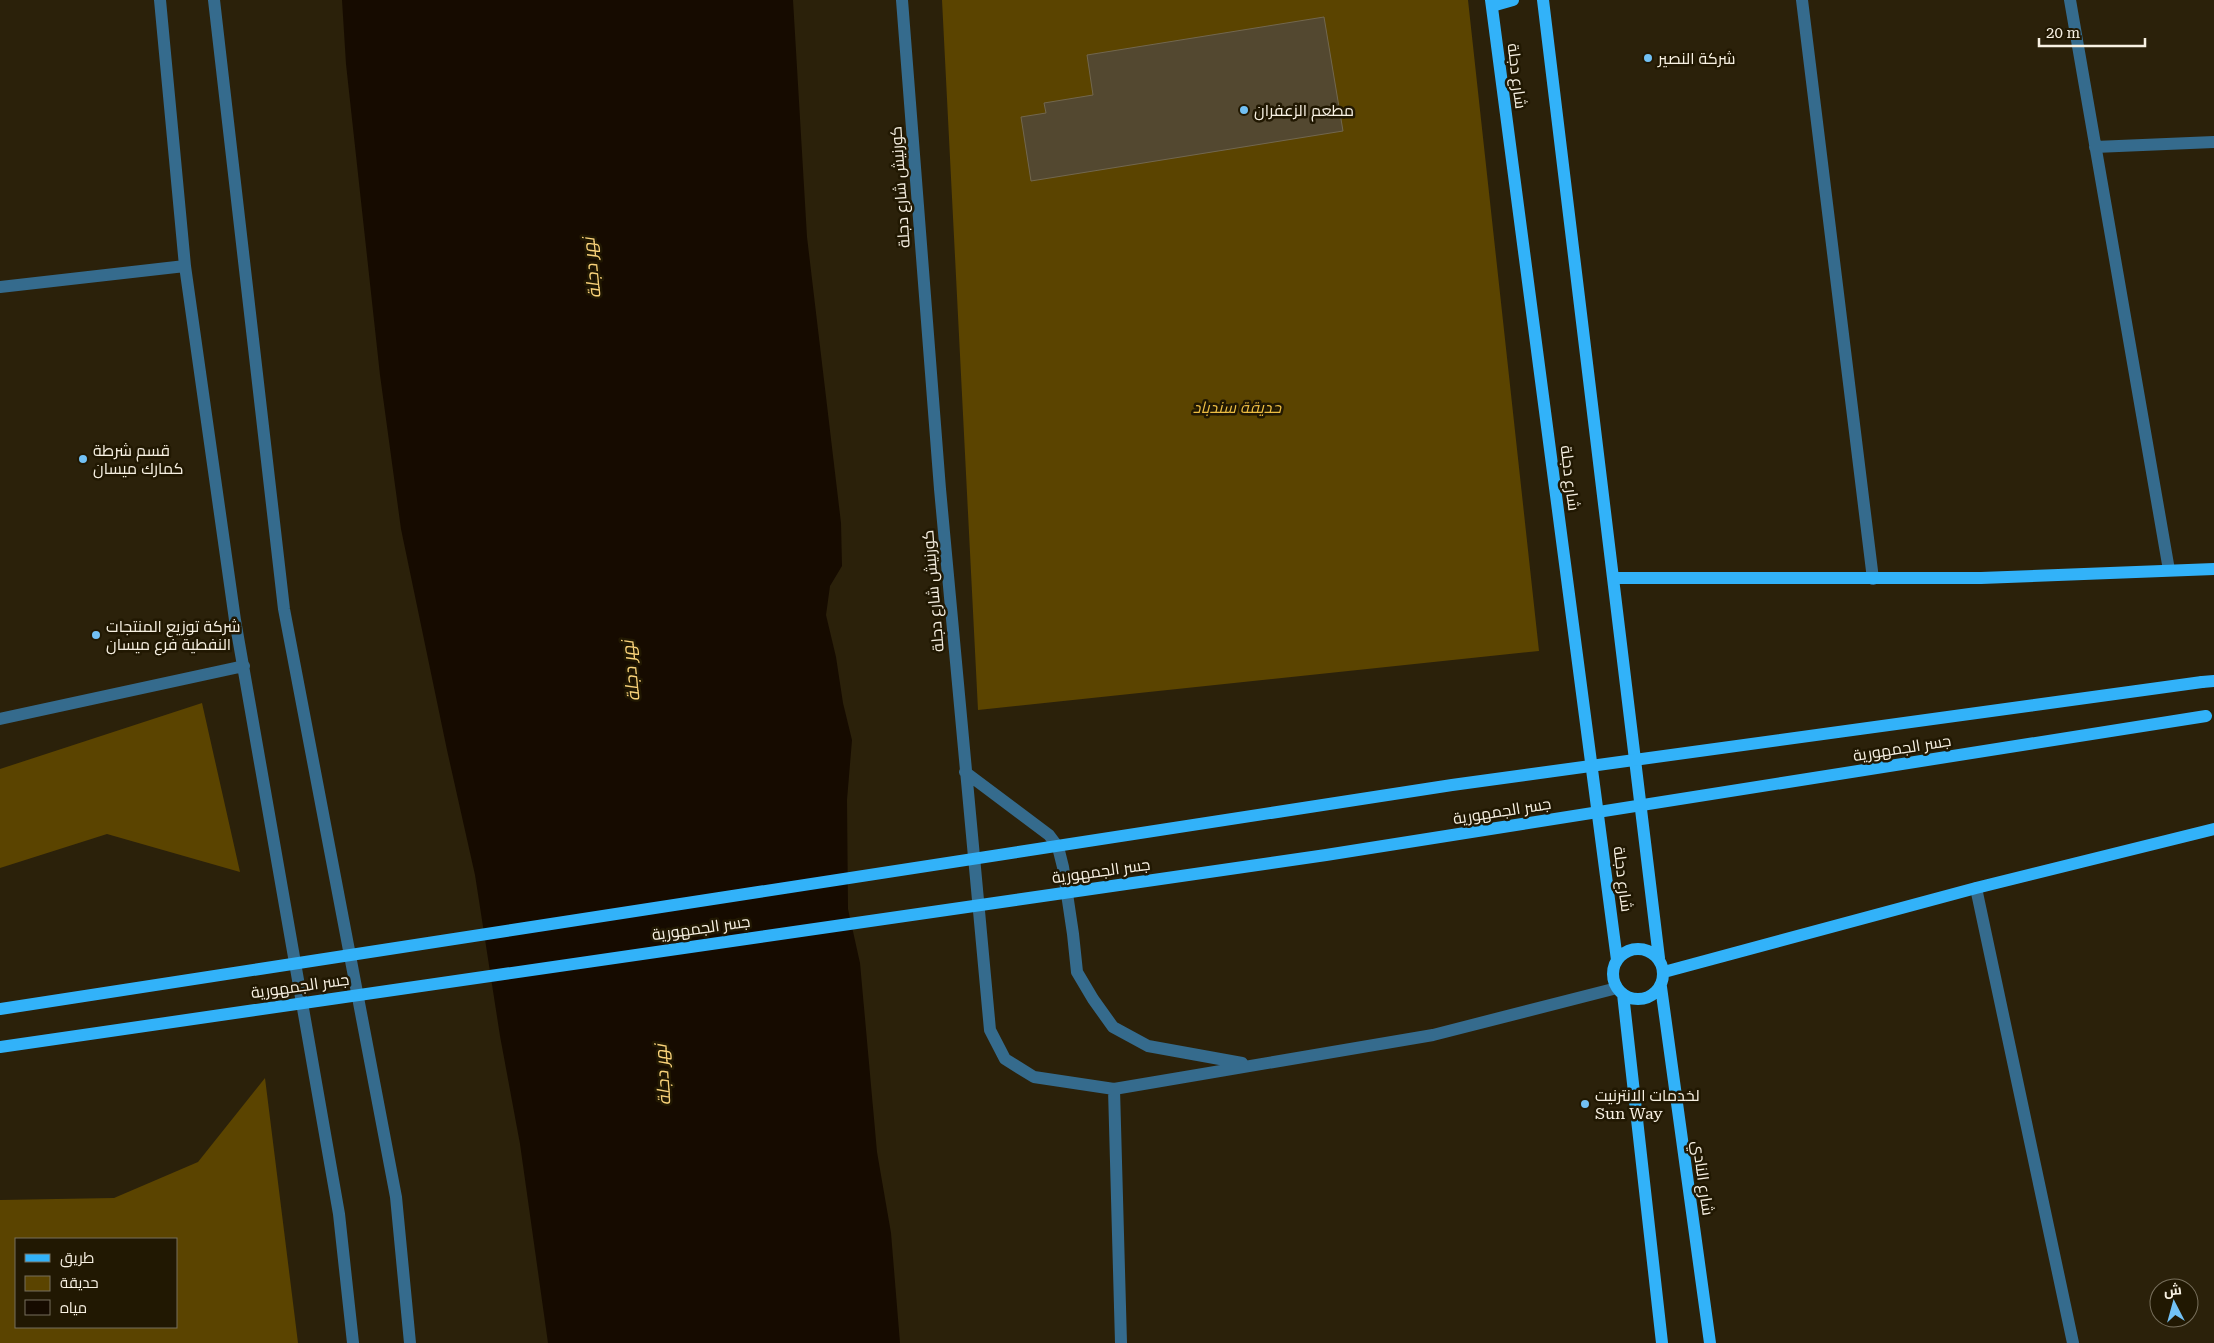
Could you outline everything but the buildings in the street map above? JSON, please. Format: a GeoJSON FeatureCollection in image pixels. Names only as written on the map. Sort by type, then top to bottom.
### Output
{"type":"FeatureCollection","features":[{"type":"Feature","properties":{"kind":"main road"},"geometry":{"type":"LineString","coordinates":[[1491,3],[1514,0]]}},
{"type":"Feature","properties":{"kind":"main road","name":"شارع دجلة"},"geometry":{"type":"LineString","coordinates":[[1543,0],[1658,958]]}},
{"type":"Feature","properties":{"kind":"main road","name":"شارع دجلة"},"geometry":{"type":"LineString","coordinates":[[1491,3],[1617,960]]}},
{"type":"Feature","properties":{"kind":"main road"},"geometry":{"type":"LineString","coordinates":[[1612,578],[1981,578],[2214,569]]}},
{"type":"Feature","properties":{"kind":"main road","name":"جسر الجمهورية"},"geometry":{"type":"LineString","coordinates":[[0,1009],[1452,785],[2208,682]]}},
{"type":"Feature","properties":{"kind":"main road","name":"جسر الجمهورية"},"geometry":{"type":"LineString","coordinates":[[0,1046],[1326,855],[2210,715]]}},
{"type":"Feature","properties":{"kind":"main road"},"geometry":{"type":"LineString","coordinates":[[1664,972],[1976,888],[2214,829]]}},
{"type":"Feature","properties":{"kind":"main road"},"geometry":{"type":"LineString","coordinates":[[1620,991],[1638,999],[1654,994],[1661,987],[1664,972],[1653,952],[1637,948],[1622,954],[1617,960],[1612,975],[1620,991],[1662,1343]]}},
{"type":"Feature","properties":{"kind":"main road","name":"شارع النادي"},"geometry":{"type":"LineString","coordinates":[[1661,987],[1710,1343]]}},
{"type":"Feature","properties":{"kind":"street"},"geometry":{"type":"LineString","coordinates":[[160,0],[186,266],[235,620],[339,1214],[353,1343]]}},
{"type":"Feature","properties":{"kind":"street"},"geometry":{"type":"LineString","coordinates":[[214,0],[284,609],[396,1198],[410,1343]]}},
{"type":"Feature","properties":{"kind":"street","name":"كورنيش شارع دجلة"},"geometry":{"type":"LineString","coordinates":[[902,0],[940,489],[990,1030],[1005,1059],[1034,1077],[1114,1089],[1433,1035],[1620,991]]}},
{"type":"Feature","properties":{"kind":"street"},"geometry":{"type":"LineString","coordinates":[[1802,0],[1873,579]]}},
{"type":"Feature","properties":{"kind":"street"},"geometry":{"type":"LineString","coordinates":[[2070,0],[2169,570]]}},
{"type":"Feature","properties":{"kind":"street"},"geometry":{"type":"LineString","coordinates":[[2095,147],[2214,142]]}},
{"type":"Feature","properties":{"kind":"street"},"geometry":{"type":"LineString","coordinates":[[0,287],[186,266]]}},
{"type":"Feature","properties":{"kind":"street"},"geometry":{"type":"LineString","coordinates":[[0,719],[244,666]]}},
{"type":"Feature","properties":{"kind":"street"},"geometry":{"type":"LineString","coordinates":[[965,772],[1048,835],[1058,847],[1074,934],[1077,972],[1113,1027],[1148,1046],[1251,1065]]}},
{"type":"Feature","properties":{"kind":"street"},"geometry":{"type":"LineString","coordinates":[[1976,888],[2073,1343]]}},
{"type":"Feature","properties":{"kind":"street"},"geometry":{"type":"LineString","coordinates":[[1114,1089],[1121,1343]]}},
{"type":"Feature","properties":{"kind":"green space","name":"حديقة سندباد"},"geometry":{"type":"Polygon","coordinates":[[[942,0],[1468,0],[1539,651],[978,710],[942,0]]]}},
{"type":"Feature","properties":{"kind":"green space"},"geometry":{"type":"Polygon","coordinates":[[[202,703],[240,872],[107,834],[0,868],[0,769],[202,703]]]}},
{"type":"Feature","properties":{"kind":"green space"},"geometry":{"type":"Polygon","coordinates":[[[265,1078],[298,1343],[0,1343],[0,1200],[114,1198],[198,1162],[265,1078]]]}},
{"type":"Feature","properties":{"kind":"water","name":"نهر دجلة"},"geometry":{"type":"Polygon","coordinates":[[[342,0],[793,0],[807,237],[841,523],[842,566],[830,586],[826,615],[852,740],[847,800],[848,909],[860,963],[877,1152],[891,1233],[900,1343],[548,1343],[520,1144],[500,1036],[475,875],[401,529],[380,375],[346,64],[342,0]]]}},
{"type":"Feature","properties":{"kind":"place","name":"شركة النصير"},"geometry":{"type":"Point","coordinates":[1648,58]}},
{"type":"Feature","properties":{"kind":"place","name":"مطعم الزعفران"},"geometry":{"type":"Point","coordinates":[1244,110]}},
{"type":"Feature","properties":{"kind":"place","name":"قسم شرطة كمارك ميسان"},"geometry":{"type":"Point","coordinates":[83,459]}},
{"type":"Feature","properties":{"kind":"place","name":"شركة توزيع المنتجات النفطية فرع ميسان"},"geometry":{"type":"Point","coordinates":[96,635]}},
{"type":"Feature","properties":{"kind":"place","name":"لخدمات الانترنيت Sun Way"},"geometry":{"type":"Point","coordinates":[1585,1104]}}]}
